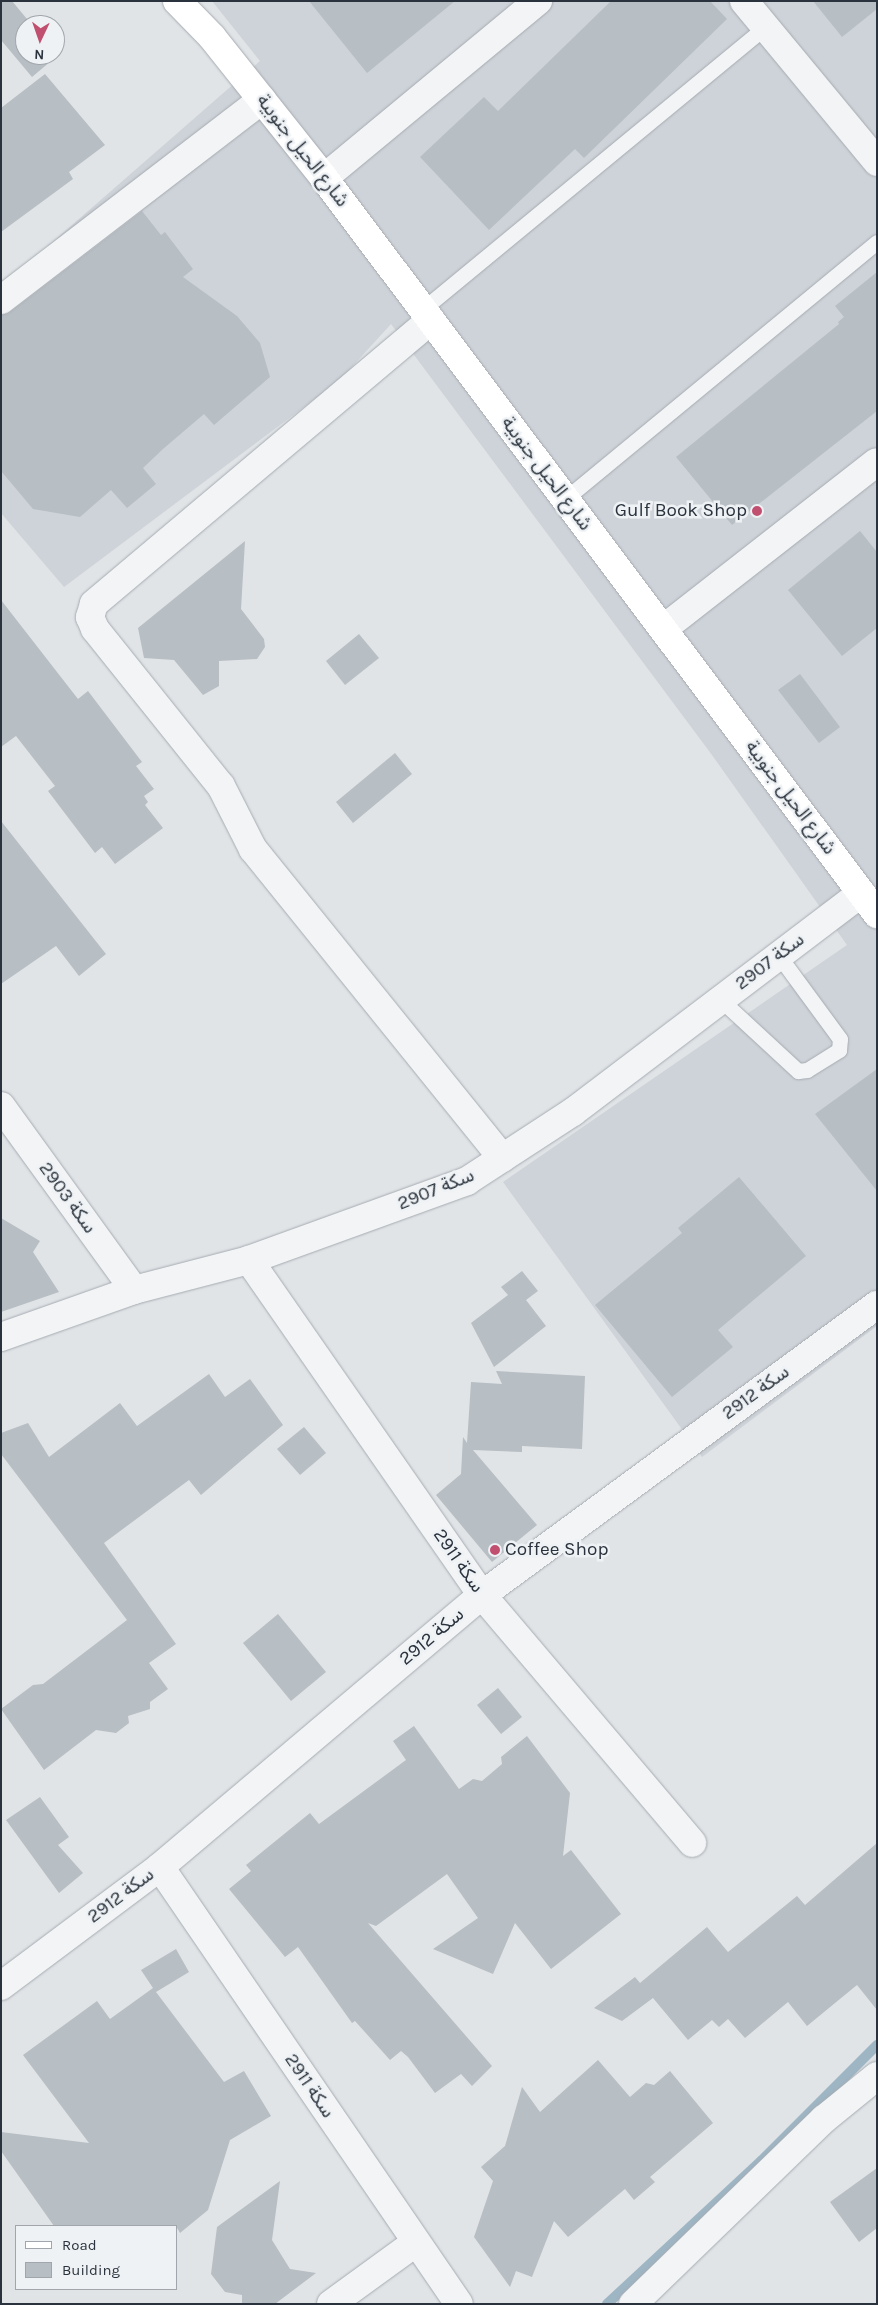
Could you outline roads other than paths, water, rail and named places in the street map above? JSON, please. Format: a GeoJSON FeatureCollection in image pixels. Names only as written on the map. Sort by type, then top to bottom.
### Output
{"type":"FeatureCollection","features":[{"type":"Feature","properties":{"kind":"street"},"geometry":{"type":"LineString","coordinates":[[177,1],[212,37]]}},
{"type":"Feature","properties":{"kind":"street"},"geometry":{"type":"LineString","coordinates":[[190,1],[212,37]]}},
{"type":"Feature","properties":{"kind":"street"},"geometry":{"type":"LineString","coordinates":[[324,178],[538,1]]}},
{"type":"Feature","properties":{"kind":"street"},"geometry":{"type":"LineString","coordinates":[[744,1],[877,162]]}},
{"type":"Feature","properties":{"kind":"street","name":"شارع الحيل جنوبية"},"geometry":{"type":"LineString","coordinates":[[212,37],[324,178],[869,903]]}},
{"type":"Feature","properties":{"kind":"street"},"geometry":{"type":"LineString","coordinates":[[1,300],[262,100]]}},
{"type":"Feature","properties":{"kind":"street"},"geometry":{"type":"LineString","coordinates":[[427,315],[94,604],[90,617],[95,629],[221,786],[253,849],[502,1158]]}},
{"type":"Feature","properties":{"kind":"street"},"geometry":{"type":"LineString","coordinates":[[663,629],[877,462]]}},
{"type":"Feature","properties":{"kind":"street","name":"سكة 2907"},"geometry":{"type":"LineString","coordinates":[[1,1337],[134,1290],[249,1260],[467,1181],[573,1112],[779,956],[869,903]]}},
{"type":"Feature","properties":{"kind":"street","name":"سكة 2903"},"geometry":{"type":"LineString","coordinates":[[1,1106],[134,1290]]}},
{"type":"Feature","properties":{"kind":"street","name":"سكة 2911"},"geometry":{"type":"LineString","coordinates":[[249,1260],[482,1595],[692,1843]]}},
{"type":"Feature","properties":{"kind":"street","name":"سكة 2912"},"geometry":{"type":"LineString","coordinates":[[1,1986],[160,1867],[482,1595],[877,1304]]}},
{"type":"Feature","properties":{"kind":"street","name":"سكة 2911"},"geometry":{"type":"LineString","coordinates":[[160,1867],[415,2243],[459,2304]]}},
{"type":"Feature","properties":{"kind":"street"},"geometry":{"type":"LineString","coordinates":[[633,2304],[824,2119],[877,2076]]}},
{"type":"Feature","properties":{"kind":"street"},"geometry":{"type":"LineString","coordinates":[[332,2304],[415,2243]]}},
{"type":"Feature","properties":{"kind":"lane"},"geometry":{"type":"LineString","coordinates":[[427,315],[765,27]]}},
{"type":"Feature","properties":{"kind":"lane"},"geometry":{"type":"LineString","coordinates":[[565,499],[877,242]]}},
{"type":"Feature","properties":{"kind":"lane"},"geometry":{"type":"LineString","coordinates":[[721,1000],[798,1071],[807,1070],[839,1050],[840,1039],[779,956]]}},
{"type":"Feature","properties":{"kind":"waterway"},"geometry":{"type":"LineString","coordinates":[[607,2304],[761,2161],[877,2045]]}},
{"type":"Feature","properties":{"kind":"place","name":"Gulf Book Shop"},"geometry":{"type":"Point","coordinates":[757,511]}},
{"type":"Feature","properties":{"kind":"place","name":"Coffee Shop"},"geometry":{"type":"Point","coordinates":[495,1550]}}]}
